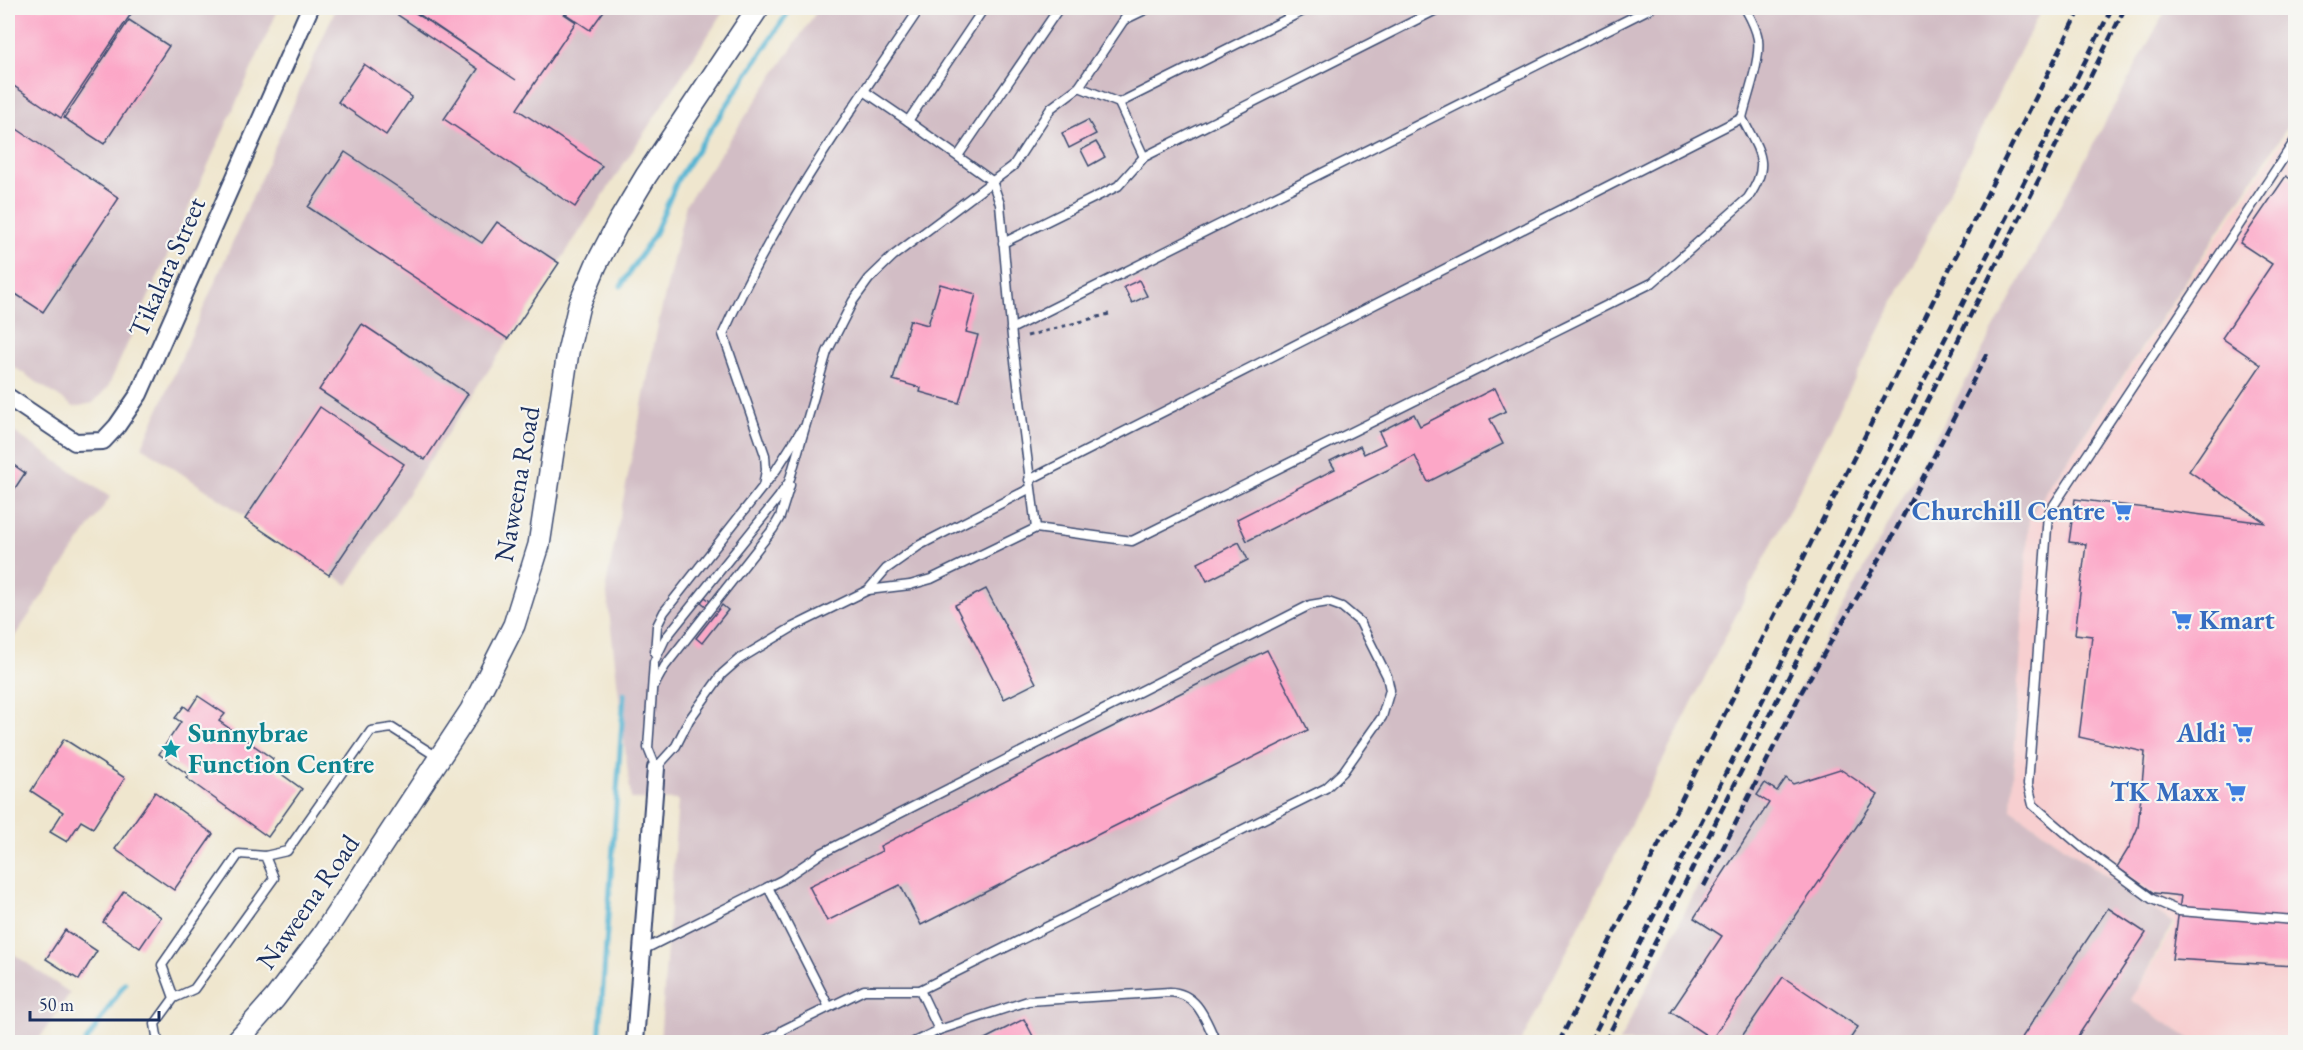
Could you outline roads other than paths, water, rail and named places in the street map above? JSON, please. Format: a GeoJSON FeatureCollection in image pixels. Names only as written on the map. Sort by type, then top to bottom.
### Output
{"type":"FeatureCollection","features":[{"type":"Feature","properties":{"kind":"street","name":"Tikalara Street"},"geometry":{"type":"LineString","coordinates":[[8,397],[75,442],[103,441],[117,426],[139,394],[310,8]]}},
{"type":"Feature","properties":{"kind":"street","name":"Naweena Road"},"geometry":{"type":"LineString","coordinates":[[236,1042],[275,998],[322,936],[471,710],[514,625],[539,545],[568,352],[579,305],[596,265],[646,176],[758,8]]}},
{"type":"Feature","properties":{"kind":"street"},"geometry":{"type":"LineString","coordinates":[[635,1042],[640,951],[656,768]]}},
{"type":"Feature","properties":{"kind":"lane"},"geometry":{"type":"LineString","coordinates":[[763,487],[766,470],[765,455],[723,334],[764,249],[795,195],[920,8]]}},
{"type":"Feature","properties":{"kind":"lane"},"geometry":{"type":"LineString","coordinates":[[908,121],[984,8]]}},
{"type":"Feature","properties":{"kind":"lane"},"geometry":{"type":"LineString","coordinates":[[958,156],[1059,8]]}},
{"type":"Feature","properties":{"kind":"lane"},"geometry":{"type":"LineString","coordinates":[[652,695],[660,674],[780,517],[827,352],[853,301],[869,279],[919,235],[1013,166],[1051,108],[1079,87],[1132,8]]}},
{"type":"Feature","properties":{"kind":"lane"},"geometry":{"type":"LineString","coordinates":[[1124,20],[1149,8]]}},
{"type":"Feature","properties":{"kind":"lane"},"geometry":{"type":"LineString","coordinates":[[1119,102],[1309,8]]}},
{"type":"Feature","properties":{"kind":"lane"},"geometry":{"type":"LineString","coordinates":[[1003,243],[1118,186],[1144,157],[1440,8]]}},
{"type":"Feature","properties":{"kind":"lane"},"geometry":{"type":"LineString","coordinates":[[1011,333],[1651,8]]}},
{"type":"Feature","properties":{"kind":"lane"},"geometry":{"type":"LineString","coordinates":[[810,413],[790,449],[763,487],[664,612],[657,626],[648,748],[656,768],[676,746],[706,694],[722,674],[738,660],[793,627],[867,590],[910,585],[931,579],[1035,528],[1132,540],[1652,283],[1748,198],[1757,185],[1762,171],[1761,157],[1742,118],[1757,54],[1758,40],[1754,25],[1745,8]]}},
{"type":"Feature","properties":{"kind":"lane"},"geometry":{"type":"LineString","coordinates":[[1079,87],[1119,102],[1144,157]]}},
{"type":"Feature","properties":{"kind":"lane"},"geometry":{"type":"LineString","coordinates":[[864,91],[992,181],[1000,204],[1011,333],[1035,528]]}},
{"type":"Feature","properties":{"kind":"lane"},"geometry":{"type":"LineString","coordinates":[[867,590],[893,562],[1029,484],[1742,118]]}},
{"type":"Feature","properties":{"kind":"lane"},"geometry":{"type":"LineString","coordinates":[[2295,140],[2048,514],[2028,784],[2033,805],[2082,847],[2152,899],[2180,911],[2295,920]]}},
{"type":"Feature","properties":{"kind":"lane"},"geometry":{"type":"LineString","coordinates":[[654,662],[661,645],[779,497],[794,470]]}},
{"type":"Feature","properties":{"kind":"lane"},"geometry":{"type":"LineString","coordinates":[[640,951],[768,887],[822,853],[1310,605],[1328,602],[1342,607],[1360,622],[1387,676],[1390,690],[1382,717],[1335,781],[1316,794],[920,990],[864,990],[762,1042]]}},
{"type":"Feature","properties":{"kind":"lane"},"geometry":{"type":"LineString","coordinates":[[174,998],[162,965],[239,854],[265,856],[287,851],[371,731],[392,728],[439,758]]}},
{"type":"Feature","properties":{"kind":"lane"},"geometry":{"type":"LineString","coordinates":[[158,1042],[155,1024],[174,998],[194,989],[274,878],[265,856]]}},
{"type":"Feature","properties":{"kind":"lane"},"geometry":{"type":"LineString","coordinates":[[768,887],[829,1007]]}},
{"type":"Feature","properties":{"kind":"lane"},"geometry":{"type":"LineString","coordinates":[[920,990],[939,1030]]}},
{"type":"Feature","properties":{"kind":"lane"},"geometry":{"type":"LineString","coordinates":[[914,1042],[939,1030],[1028,1001],[1178,992],[1198,1006],[1216,1042]]}},
{"type":"Feature","properties":{"kind":"lane"},"geometry":{"type":"LineString","coordinates":[[772,1042],[783,1030]]}},
{"type":"Feature","properties":{"kind":"waterway"},"geometry":{"type":"LineString","coordinates":[[621,286],[655,233],[678,179],[791,8]]}},
{"type":"Feature","properties":{"kind":"waterway"},"geometry":{"type":"LineString","coordinates":[[599,1042],[624,694]]}},
{"type":"Feature","properties":{"kind":"waterway"},"geometry":{"type":"LineString","coordinates":[[86,1042],[125,983]]}},
{"type":"Feature","properties":{"kind":"railway"},"geometry":{"type":"LineString","coordinates":[[1559,1042],[2081,8]]}},
{"type":"Feature","properties":{"kind":"railway"},"geometry":{"type":"LineString","coordinates":[[1590,1042],[2112,8]]}},
{"type":"Feature","properties":{"kind":"railway"},"geometry":{"type":"LineString","coordinates":[[1605,1042],[2125,8]]}},
{"type":"Feature","properties":{"kind":"railway"},"geometry":{"type":"LineString","coordinates":[[1704,886],[1802,691],[1889,543],[1989,350]]}},
{"type":"Feature","properties":{"kind":"place","name":"Churchill Centre"},"geometry":{"type":"Point","coordinates":[2122,511]}},
{"type":"Feature","properties":{"kind":"place","name":"Kmart"},"geometry":{"type":"Point","coordinates":[2182,620]}},
{"type":"Feature","properties":{"kind":"place","name":"Aldi"},"geometry":{"type":"Point","coordinates":[2243,733]}},
{"type":"Feature","properties":{"kind":"place","name":"Sunnybrae Function Centre"},"geometry":{"type":"Point","coordinates":[171,749]}},
{"type":"Feature","properties":{"kind":"place","name":"TK Maxx"},"geometry":{"type":"Point","coordinates":[2236,792]}}]}
